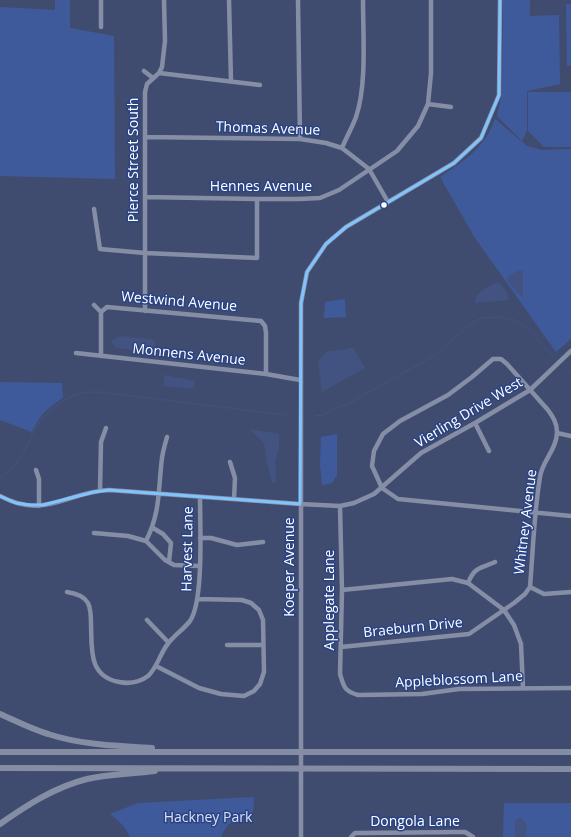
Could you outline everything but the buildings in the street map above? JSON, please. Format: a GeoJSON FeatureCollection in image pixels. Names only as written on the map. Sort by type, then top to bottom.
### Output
{"type":"FeatureCollection","features":[{"type":"Feature","properties":{"kind":"highway"},"geometry":{"type":"LineString","coordinates":[[0,714],[34,730],[76,741],[182,752]]}},
{"type":"Feature","properties":{"kind":"highway"},"geometry":{"type":"LineString","coordinates":[[0,752],[571,752]]}},
{"type":"Feature","properties":{"kind":"highway"},"geometry":{"type":"LineString","coordinates":[[0,768],[571,769]]}},
{"type":"Feature","properties":{"kind":"highway"},"geometry":{"type":"LineString","coordinates":[[0,824],[41,798],[63,787],[86,780],[111,775],[185,768]]}},
{"type":"Feature","properties":{"kind":"street"},"geometry":{"type":"LineString","coordinates":[[101,0],[101,27]]}},
{"type":"Feature","properties":{"kind":"street"},"geometry":{"type":"LineString","coordinates":[[164,0],[165,41],[162,67],[159,73],[260,85]]}},
{"type":"Feature","properties":{"kind":"street"},"geometry":{"type":"LineString","coordinates":[[229,0],[232,81]]}},
{"type":"Feature","properties":{"kind":"street"},"geometry":{"type":"LineString","coordinates":[[298,0],[300,139]]}},
{"type":"Feature","properties":{"kind":"street"},"geometry":{"type":"LineString","coordinates":[[342,148],[356,117],[361,97],[363,75],[363,0]]}},
{"type":"Feature","properties":{"kind":"street","name":"Hennes Avenue"},"geometry":{"type":"LineString","coordinates":[[145,197],[257,199],[320,198],[339,190],[397,151],[418,126],[428,104],[431,73],[431,0]]}},
{"type":"Feature","properties":{"kind":"street","name":"Koeper Avenue"},"geometry":{"type":"LineString","coordinates":[[301,837],[300,380],[301,303],[307,272],[326,244],[346,227],[454,163],[481,138],[499,95],[500,0]]}},
{"type":"Feature","properties":{"kind":"street"},"geometry":{"type":"LineString","coordinates":[[144,71],[153,78]]}},
{"type":"Feature","properties":{"kind":"street","name":"Pierce Street South"},"geometry":{"type":"LineString","coordinates":[[145,310],[145,92],[147,84],[159,73]]}},
{"type":"Feature","properties":{"kind":"street"},"geometry":{"type":"LineString","coordinates":[[428,104],[451,107]]}},
{"type":"Feature","properties":{"kind":"street","name":"Thomas Avenue"},"geometry":{"type":"LineString","coordinates":[[145,137],[300,139],[326,142],[342,148],[369,169],[388,202]]}},
{"type":"Feature","properties":{"kind":"street"},"geometry":{"type":"LineString","coordinates":[[94,209],[100,249],[145,253],[258,258],[257,199]]}},
{"type":"Feature","properties":{"kind":"street","name":"Westwind Avenue"},"geometry":{"type":"LineString","coordinates":[[94,305],[101,312],[108,307],[260,321],[265,326],[266,374]]}},
{"type":"Feature","properties":{"kind":"street"},"geometry":{"type":"LineString","coordinates":[[101,312],[101,356]]}},
{"type":"Feature","properties":{"kind":"street","name":"Vierling Drive West"},"geometry":{"type":"LineString","coordinates":[[0,496],[23,505],[39,506],[59,503],[87,493],[100,491],[340,506],[354,503],[374,494],[421,453],[530,390],[571,351]]}},
{"type":"Feature","properties":{"kind":"street","name":"Monnens Avenue"},"geometry":{"type":"LineString","coordinates":[[76,353],[266,374],[300,380]]}},
{"type":"Feature","properties":{"kind":"street"},"geometry":{"type":"LineString","coordinates":[[571,436],[557,433],[557,426],[554,418],[548,410],[501,359],[493,359],[448,395],[400,421],[383,434],[374,451],[372,466],[382,488],[398,499],[571,516]]}},
{"type":"Feature","properties":{"kind":"street"},"geometry":{"type":"LineString","coordinates":[[475,423],[489,451]]}},
{"type":"Feature","properties":{"kind":"street"},"geometry":{"type":"LineString","coordinates":[[100,491],[101,442],[106,428]]}},
{"type":"Feature","properties":{"kind":"street","name":"Whitney Avenue"},"geometry":{"type":"LineString","coordinates":[[504,610],[525,594],[530,587],[540,476],[542,468],[556,442],[557,433]]}},
{"type":"Feature","properties":{"kind":"street"},"geometry":{"type":"LineString","coordinates":[[146,541],[153,528],[157,513],[162,457],[167,437]]}},
{"type":"Feature","properties":{"kind":"street"},"geometry":{"type":"LineString","coordinates":[[230,462],[235,478],[234,499]]}},
{"type":"Feature","properties":{"kind":"street"},"geometry":{"type":"LineString","coordinates":[[36,470],[39,479],[39,506]]}},
{"type":"Feature","properties":{"kind":"street","name":"Harvest Lane"},"geometry":{"type":"LineString","coordinates":[[67,592],[77,594],[87,601],[91,610],[92,659],[98,670],[110,680],[125,683],[139,681],[149,676],[156,666],[168,642],[190,620],[198,599],[200,497]]}},
{"type":"Feature","properties":{"kind":"street","name":"Applegate Lane"},"geometry":{"type":"LineString","coordinates":[[340,506],[342,590],[340,674],[344,686],[349,692]]}},
{"type":"Feature","properties":{"kind":"street"},"geometry":{"type":"LineString","coordinates":[[153,528],[163,534],[171,543],[169,562]]}},
{"type":"Feature","properties":{"kind":"street"},"geometry":{"type":"LineString","coordinates":[[94,533],[128,536],[146,541],[174,565],[199,566]]}},
{"type":"Feature","properties":{"kind":"street"},"geometry":{"type":"LineString","coordinates":[[200,538],[212,538],[237,545],[263,542]]}},
{"type":"Feature","properties":{"kind":"street"},"geometry":{"type":"LineString","coordinates":[[468,583],[473,572],[480,567],[495,562]]}},
{"type":"Feature","properties":{"kind":"street"},"geometry":{"type":"LineString","coordinates":[[342,590],[452,579],[468,583],[504,610],[514,625],[521,644],[523,688]]}},
{"type":"Feature","properties":{"kind":"street"},"geometry":{"type":"LineString","coordinates":[[530,587],[544,594],[571,592]]}},
{"type":"Feature","properties":{"kind":"street"},"geometry":{"type":"LineString","coordinates":[[156,666],[199,688],[221,694],[244,696],[254,691],[260,684],[264,672],[263,620],[259,610],[251,603],[242,600],[198,599]]}},
{"type":"Feature","properties":{"kind":"street","name":"Braeburn Drive"},"geometry":{"type":"LineString","coordinates":[[341,647],[469,634],[504,610]]}},
{"type":"Feature","properties":{"kind":"street"},"geometry":{"type":"LineString","coordinates":[[147,620],[168,642]]}},
{"type":"Feature","properties":{"kind":"street"},"geometry":{"type":"LineString","coordinates":[[227,645],[263,645]]}},
{"type":"Feature","properties":{"kind":"street","name":"Appleblossom Lane"},"geometry":{"type":"LineString","coordinates":[[349,692],[358,695],[422,694],[459,689],[571,688]]}},
{"type":"Feature","properties":{"kind":"street","name":"Dongola Lane"},"geometry":{"type":"LineString","coordinates":[[353,835],[424,835],[465,832],[473,837]]}},
{"type":"Feature","properties":{"kind":"green space"},"geometry":{"type":"Polygon","coordinates":[[[55,0],[70,0],[70,28],[114,36],[115,179],[0,176],[0,7],[55,10],[55,0]]]}},
{"type":"Feature","properties":{"kind":"green space"},"geometry":{"type":"Polygon","coordinates":[[[503,0],[530,0],[530,16],[559,15],[560,84],[527,91],[527,130],[522,141],[497,116],[502,91],[503,0]]]}},
{"type":"Feature","properties":{"kind":"green space"},"geometry":{"type":"Polygon","coordinates":[[[566,4],[571,4],[571,66],[567,66],[566,4]]]}},
{"type":"Feature","properties":{"kind":"green space"},"geometry":{"type":"Polygon","coordinates":[[[528,92],[571,92],[571,147],[544,147],[528,131],[528,92]]]}},
{"type":"Feature","properties":{"kind":"green space"},"geometry":{"type":"Polygon","coordinates":[[[495,119],[527,146],[542,150],[571,149],[571,339],[556,352],[475,238],[440,177],[473,153],[480,146],[491,129],[495,119]]]}},
{"type":"Feature","properties":{"kind":"green space"},"geometry":{"type":"Polygon","coordinates":[[[345,299],[346,317],[324,318],[325,302],[345,299]]]}},
{"type":"Feature","properties":{"kind":"green space"},"geometry":{"type":"Polygon","coordinates":[[[0,382],[62,383],[63,398],[44,412],[32,432],[0,420],[0,382]]]}},
{"type":"Feature","properties":{"kind":"green space"},"geometry":{"type":"Polygon","coordinates":[[[337,434],[337,475],[332,483],[322,485],[320,464],[321,437],[337,434]]]}},
{"type":"Feature","properties":{"kind":"green space","name":"Hackney Park"},"geometry":{"type":"Polygon","coordinates":[[[254,797],[253,814],[237,818],[226,827],[221,837],[130,837],[122,824],[110,814],[138,803],[254,797]]]}},
{"type":"Feature","properties":{"kind":"green space"},"geometry":{"type":"Polygon","coordinates":[[[504,803],[571,803],[571,837],[503,837],[504,803]]]}},
{"type":"Feature","properties":{"kind":"shaded area"},"geometry":{"type":"Polygon","coordinates":[[[520,270],[523,271],[523,296],[521,297],[507,280],[508,276],[520,270]]]}},
{"type":"Feature","properties":{"kind":"shaded area"},"geometry":{"type":"Polygon","coordinates":[[[496,283],[499,283],[504,288],[509,299],[508,300],[475,303],[477,296],[480,293],[496,283]]]}},
{"type":"Feature","properties":{"kind":"shaded area"},"geometry":{"type":"Polygon","coordinates":[[[121,336],[155,340],[155,352],[116,348],[111,341],[121,336]]]}},
{"type":"Feature","properties":{"kind":"shaded area"},"geometry":{"type":"Polygon","coordinates":[[[353,347],[365,368],[322,392],[318,361],[327,351],[344,350],[353,347]]]}},
{"type":"Feature","properties":{"kind":"shaded area"},"geometry":{"type":"Polygon","coordinates":[[[164,375],[195,381],[194,389],[164,386],[164,375]]]}},
{"type":"Feature","properties":{"kind":"shaded area"},"geometry":{"type":"Polygon","coordinates":[[[249,429],[279,434],[279,446],[275,463],[276,483],[272,483],[264,443],[249,429]]]}},
{"type":"Feature","properties":{"kind":"shaded area"},"geometry":{"type":"Polygon","coordinates":[[[518,818],[522,819],[527,825],[526,837],[515,837],[515,821],[518,818]]]}},
{"type":"Feature","properties":{"kind":"waterway"},"geometry":{"type":"LineString","coordinates":[[315,416],[322,415],[351,402],[434,356],[468,326],[477,320],[484,318],[499,317],[515,320],[528,329],[554,357]]}},
{"type":"Feature","properties":{"kind":"waterway"},"geometry":{"type":"LineString","coordinates":[[565,367],[571,374]]}},
{"type":"Feature","properties":{"kind":"waterway"},"geometry":{"type":"LineString","coordinates":[[0,478],[18,461],[37,426],[45,416],[61,402],[81,393],[100,392],[286,415]]}},
{"type":"Feature","properties":{"kind":"transit line"},"geometry":{"type":"LineString","coordinates":[[0,496],[16,503],[43,505],[94,492],[109,490],[300,504],[301,303],[307,272],[326,244],[346,227],[454,163],[481,138],[499,95],[500,0]]}}]}
